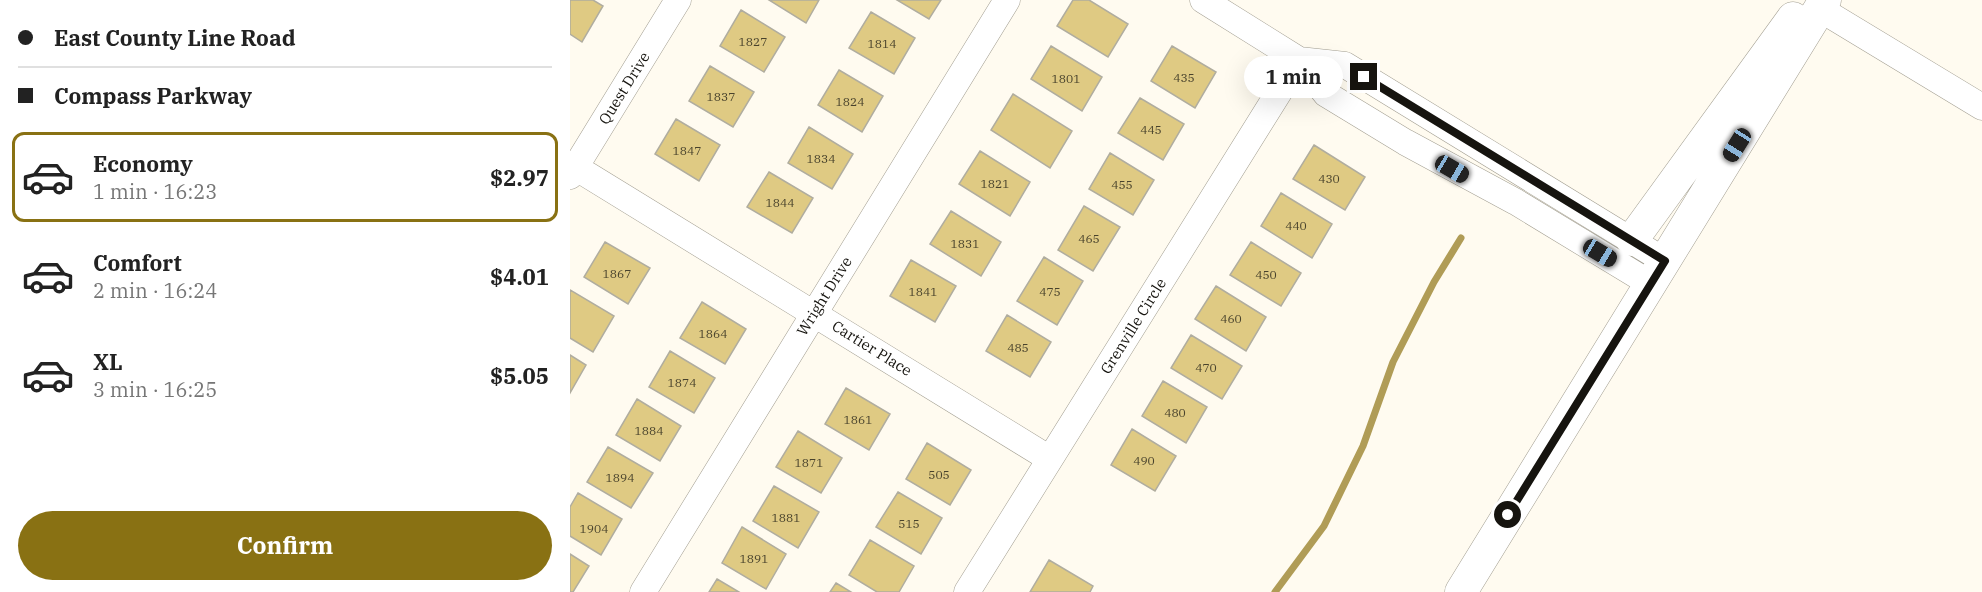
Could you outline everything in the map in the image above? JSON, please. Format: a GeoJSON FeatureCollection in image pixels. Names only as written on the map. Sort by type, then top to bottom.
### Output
{"type":"FeatureCollection","features":[{"type":"Feature","properties":{"kind":"main road"},"geometry":{"type":"LineString","coordinates":[[1632,240],[1817,3]]}},
{"type":"Feature","properties":{"kind":"main road"},"geometry":{"type":"LineString","coordinates":[[1461,592],[1658,272],[1817,3]]}},
{"type":"Feature","properties":{"kind":"street","name":"Quest Drive"},"geometry":{"type":"LineString","coordinates":[[572,169],[678,0]]}},
{"type":"Feature","properties":{"kind":"street","name":"Wright Drive"},"geometry":{"type":"LineString","coordinates":[[643,592],[1007,0]]}},
{"type":"Feature","properties":{"kind":"street"},"geometry":{"type":"LineString","coordinates":[[1203,0],[1299,60],[1326,94],[1405,142],[1516,202],[1658,272]]}},
{"type":"Feature","properties":{"kind":"street"},"geometry":{"type":"LineString","coordinates":[[1817,3],[1982,107]]}},
{"type":"Feature","properties":{"kind":"street"},"geometry":{"type":"LineString","coordinates":[[1299,60],[1345,65],[1632,240],[1658,272]]}},
{"type":"Feature","properties":{"kind":"street","name":"Grenville Circle"},"geometry":{"type":"LineString","coordinates":[[967,592],[1299,60]]}},
{"type":"Feature","properties":{"kind":"street","name":"Cartier Place"},"geometry":{"type":"LineString","coordinates":[[572,169],[814,313],[1050,459]]}},
{"type":"Feature","properties":{"kind":"building"},"geometry":{"type":"Polygon","coordinates":[[[570,0],[593,0],[603,6],[582,42],[570,34],[570,0]]]}},
{"type":"Feature","properties":{"kind":"building"},"geometry":{"type":"Polygon","coordinates":[[[769,0],[819,0],[806,23],[769,0]]]}},
{"type":"Feature","properties":{"kind":"building"},"geometry":{"type":"Polygon","coordinates":[[[897,0],[941,0],[929,19],[897,0]]]}},
{"type":"Feature","properties":{"kind":"building"},"geometry":{"type":"Polygon","coordinates":[[[1073,0],[1089,0],[1128,24],[1108,57],[1057,26],[1073,0]]]}},
{"type":"Feature","properties":{"kind":"building"},"geometry":{"type":"Polygon","coordinates":[[[741,10],[785,37],[764,72],[720,46],[741,10]]]}},
{"type":"Feature","properties":{"kind":"building"},"geometry":{"type":"Polygon","coordinates":[[[871,12],[915,38],[894,74],[849,48],[871,12]]]}},
{"type":"Feature","properties":{"kind":"building"},"geometry":{"type":"Polygon","coordinates":[[[1051,46],[1102,77],[1082,111],[1031,79],[1051,46]]]}},
{"type":"Feature","properties":{"kind":"building"},"geometry":{"type":"Polygon","coordinates":[[[1172,46],[1216,72],[1195,108],[1151,81],[1172,46]]]}},
{"type":"Feature","properties":{"kind":"building"},"geometry":{"type":"Polygon","coordinates":[[[710,66],[754,92],[733,127],[689,101],[710,66]]]}},
{"type":"Feature","properties":{"kind":"building"},"geometry":{"type":"Polygon","coordinates":[[[839,70],[883,96],[862,132],[818,105],[839,70]]]}},
{"type":"Feature","properties":{"kind":"building"},"geometry":{"type":"Polygon","coordinates":[[[1013,94],[1072,131],[1050,168],[991,130],[1013,94]]]}},
{"type":"Feature","properties":{"kind":"building"},"geometry":{"type":"Polygon","coordinates":[[[1140,98],[1184,124],[1163,160],[1118,133],[1140,98]]]}},
{"type":"Feature","properties":{"kind":"building"},"geometry":{"type":"Polygon","coordinates":[[[676,119],[720,145],[699,181],[655,154],[676,119]]]}},
{"type":"Feature","properties":{"kind":"building"},"geometry":{"type":"Polygon","coordinates":[[[809,127],[853,154],[832,189],[788,163],[809,127]]]}},
{"type":"Feature","properties":{"kind":"building"},"geometry":{"type":"Polygon","coordinates":[[[1314,145],[1365,177],[1345,210],[1293,179],[1314,145]]]}},
{"type":"Feature","properties":{"kind":"building"},"geometry":{"type":"Polygon","coordinates":[[[980,151],[1030,182],[1010,216],[959,184],[980,151]]]}},
{"type":"Feature","properties":{"kind":"building"},"geometry":{"type":"Polygon","coordinates":[[[1110,153],[1154,180],[1133,215],[1089,189],[1110,153]]]}},
{"type":"Feature","properties":{"kind":"building"},"geometry":{"type":"Polygon","coordinates":[[[769,172],[813,198],[792,233],[747,207],[769,172]]]}},
{"type":"Feature","properties":{"kind":"building"},"geometry":{"type":"Polygon","coordinates":[[[1281,193],[1332,224],[1312,258],[1261,226],[1281,193]]]}},
{"type":"Feature","properties":{"kind":"building"},"geometry":{"type":"Polygon","coordinates":[[[1084,206],[1120,227],[1093,271],[1058,250],[1084,206]]]}},
{"type":"Feature","properties":{"kind":"building"},"geometry":{"type":"Polygon","coordinates":[[[951,211],[1001,242],[981,276],[930,244],[951,211]]]}},
{"type":"Feature","properties":{"kind":"building"},"geometry":{"type":"Polygon","coordinates":[[[605,242],[650,268],[628,304],[584,277],[605,242]]]}},
{"type":"Feature","properties":{"kind":"building"},"geometry":{"type":"Polygon","coordinates":[[[1251,242],[1301,273],[1281,306],[1230,275],[1251,242]]]}},
{"type":"Feature","properties":{"kind":"building"},"geometry":{"type":"Polygon","coordinates":[[[1044,257],[1083,281],[1057,325],[1017,301],[1044,257]]]}},
{"type":"Feature","properties":{"kind":"building"},"geometry":{"type":"Polygon","coordinates":[[[911,260],[956,286],[935,322],[890,296],[911,260]]]}},
{"type":"Feature","properties":{"kind":"building"},"geometry":{"type":"Polygon","coordinates":[[[1216,286],[1266,317],[1246,351],[1195,319],[1216,286]]]}},
{"type":"Feature","properties":{"kind":"building"},"geometry":{"type":"Polygon","coordinates":[[[570,290],[614,316],[593,352],[570,338],[570,290]]]}},
{"type":"Feature","properties":{"kind":"building"},"geometry":{"type":"Polygon","coordinates":[[[702,302],[746,329],[725,364],[680,338],[702,302]]]}},
{"type":"Feature","properties":{"kind":"building"},"geometry":{"type":"Polygon","coordinates":[[[1007,315],[1051,342],[1030,377],[986,351],[1007,315]]]}},
{"type":"Feature","properties":{"kind":"building"},"geometry":{"type":"Polygon","coordinates":[[[1191,335],[1242,366],[1222,399],[1171,368],[1191,335]]]}},
{"type":"Feature","properties":{"kind":"building"},"geometry":{"type":"Polygon","coordinates":[[[670,351],[715,378],[694,413],[649,387],[670,351]]]}},
{"type":"Feature","properties":{"kind":"building"},"geometry":{"type":"Polygon","coordinates":[[[570,355],[586,365],[570,393],[570,355]]]}},
{"type":"Feature","properties":{"kind":"building"},"geometry":{"type":"Polygon","coordinates":[[[1163,381],[1207,407],[1186,443],[1142,416],[1163,381]]]}},
{"type":"Feature","properties":{"kind":"building"},"geometry":{"type":"Polygon","coordinates":[[[846,388],[890,414],[869,450],[825,424],[846,388]]]}},
{"type":"Feature","properties":{"kind":"building"},"geometry":{"type":"Polygon","coordinates":[[[637,399],[681,426],[660,461],[616,435],[637,399]]]}},
{"type":"Feature","properties":{"kind":"building"},"geometry":{"type":"Polygon","coordinates":[[[1132,429],[1176,456],[1155,491],[1111,465],[1132,429]]]}},
{"type":"Feature","properties":{"kind":"building"},"geometry":{"type":"Polygon","coordinates":[[[798,431],[842,458],[821,493],[776,467],[798,431]]]}},
{"type":"Feature","properties":{"kind":"building"},"geometry":{"type":"Polygon","coordinates":[[[927,443],[971,470],[950,505],[906,479],[927,443]]]}},
{"type":"Feature","properties":{"kind":"building"},"geometry":{"type":"Polygon","coordinates":[[[608,447],[653,473],[631,508],[587,482],[608,447]]]}},
{"type":"Feature","properties":{"kind":"building"},"geometry":{"type":"Polygon","coordinates":[[[774,486],[819,512],[798,548],[753,521],[774,486]]]}},
{"type":"Feature","properties":{"kind":"building"},"geometry":{"type":"Polygon","coordinates":[[[898,492],[942,518],[921,554],[876,527],[898,492]]]}},
{"type":"Feature","properties":{"kind":"building"},"geometry":{"type":"Polygon","coordinates":[[[578,493],[622,519],[601,555],[570,536],[570,507],[578,493]]]}},
{"type":"Feature","properties":{"kind":"building"},"geometry":{"type":"Polygon","coordinates":[[[742,527],[786,554],[766,589],[722,563],[742,527]]]}},
{"type":"Feature","properties":{"kind":"building"},"geometry":{"type":"Polygon","coordinates":[[[870,540],[914,566],[899,592],[877,592],[849,575],[870,540]]]}},
{"type":"Feature","properties":{"kind":"building"},"geometry":{"type":"Polygon","coordinates":[[[570,554],[589,566],[573,592],[570,592],[570,554]]]}},
{"type":"Feature","properties":{"kind":"building"},"geometry":{"type":"Polygon","coordinates":[[[1049,560],[1093,586],[1090,592],[1030,592],[1049,560]]]}},
{"type":"Feature","properties":{"kind":"building"},"geometry":{"type":"Polygon","coordinates":[[[717,579],[739,592],[709,592],[717,579]]]}},
{"type":"Feature","properties":{"kind":"building"},"geometry":{"type":"Polygon","coordinates":[[[836,583],[851,592],[830,592],[836,583]]]}},
{"type":"Feature","properties":{"kind":"waterway"},"geometry":{"type":"LineString","coordinates":[[1275,592],[1324,526],[1363,446],[1393,362],[1434,282],[1461,238]]}},
{"type":"Feature","properties":{"kind":"route"},"geometry":{"type":"LineString","coordinates":[[1364,77],[1665,261],[1508,515]]}}]}
